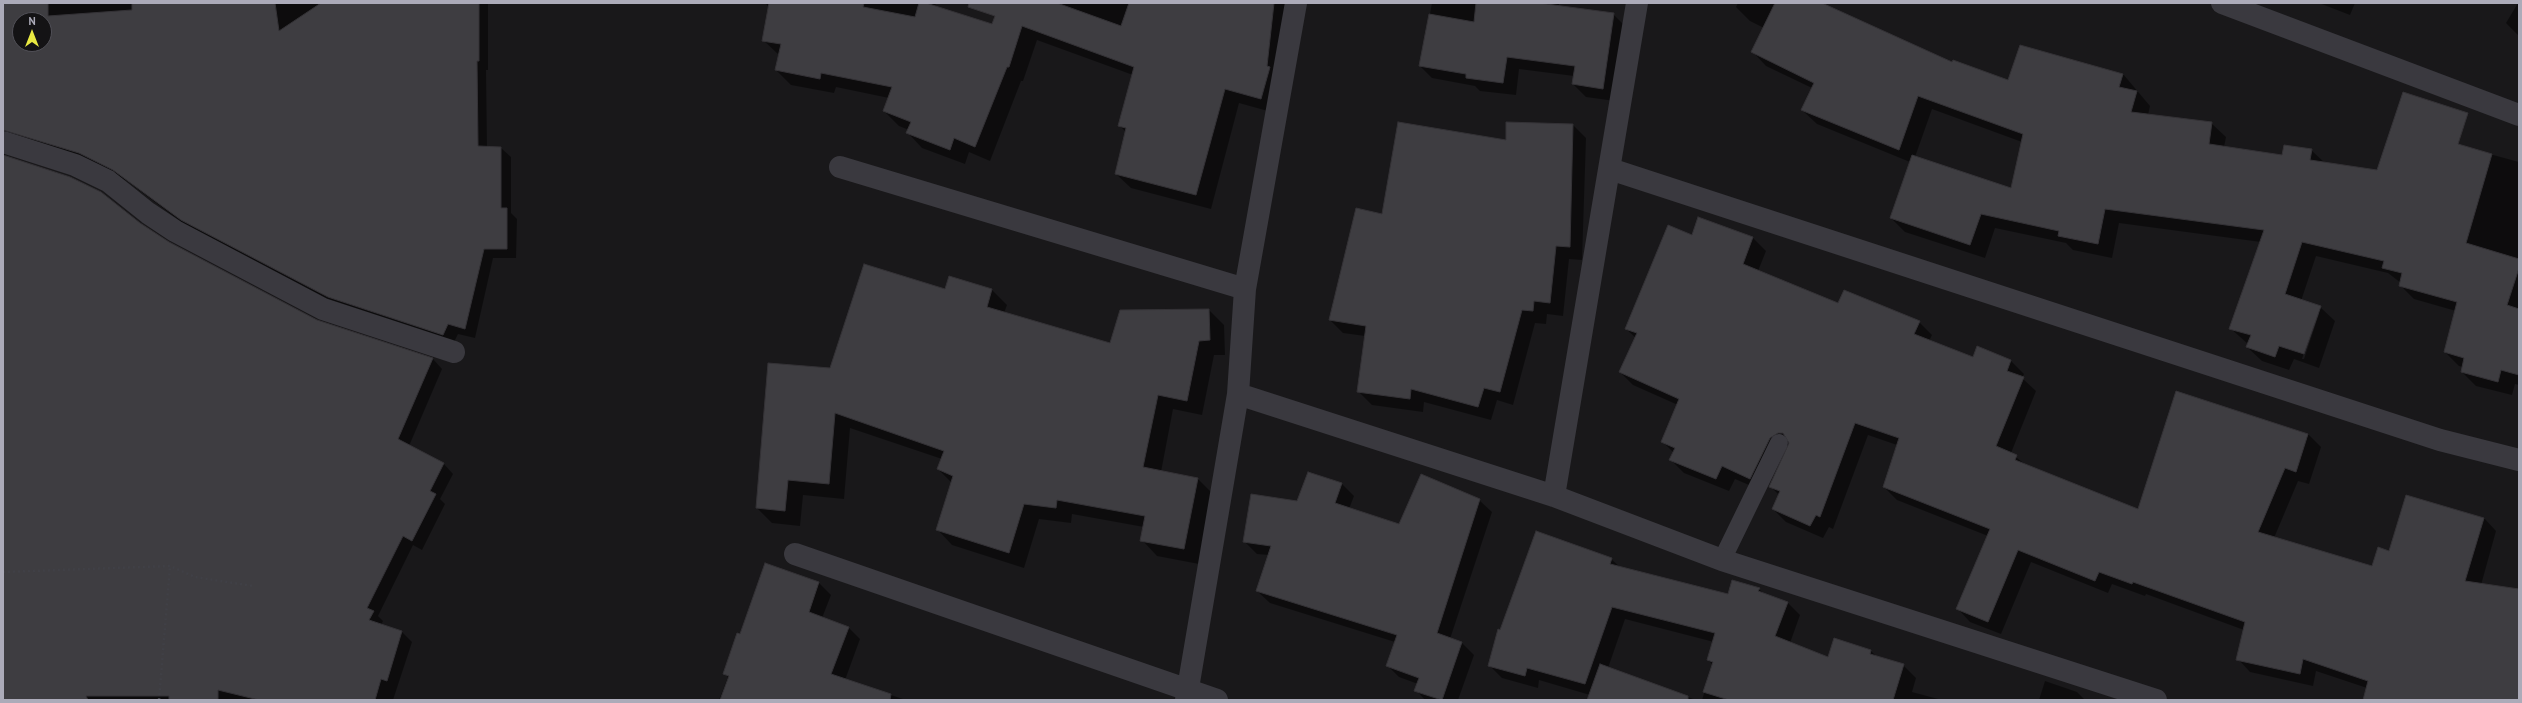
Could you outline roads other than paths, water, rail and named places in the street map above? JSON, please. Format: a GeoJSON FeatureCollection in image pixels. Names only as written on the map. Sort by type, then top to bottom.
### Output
{"type":"FeatureCollection","features":[{"type":"Feature","properties":{"kind":"street"},"geometry":{"type":"LineString","coordinates":[[1187,695],[1238,394],[1245,288],[1296,3]]}},
{"type":"Feature","properties":{"kind":"street"},"geometry":{"type":"LineString","coordinates":[[1554,496],[1637,3]]}},
{"type":"Feature","properties":{"kind":"street"},"geometry":{"type":"LineString","coordinates":[[2222,3],[2519,115]]}},
{"type":"Feature","properties":{"kind":"street"},"geometry":{"type":"LineString","coordinates":[[3,142],[75,165],[108,181],[148,213],[175,231],[323,309],[454,352]]}},
{"type":"Feature","properties":{"kind":"street"},"geometry":{"type":"LineString","coordinates":[[840,167],[1245,288]]}},
{"type":"Feature","properties":{"kind":"street"},"geometry":{"type":"LineString","coordinates":[[1610,169],[2432,437],[2519,460]]}},
{"type":"Feature","properties":{"kind":"street"},"geometry":{"type":"LineString","coordinates":[[1238,394],[1554,496],[1722,560],[2156,700]]}},
{"type":"Feature","properties":{"kind":"street"},"geometry":{"type":"LineString","coordinates":[[795,554],[1187,695],[1218,700]]}},
{"type":"Feature","properties":{"kind":"lane"},"geometry":{"type":"LineString","coordinates":[[1722,560],[1779,443]]}}]}
